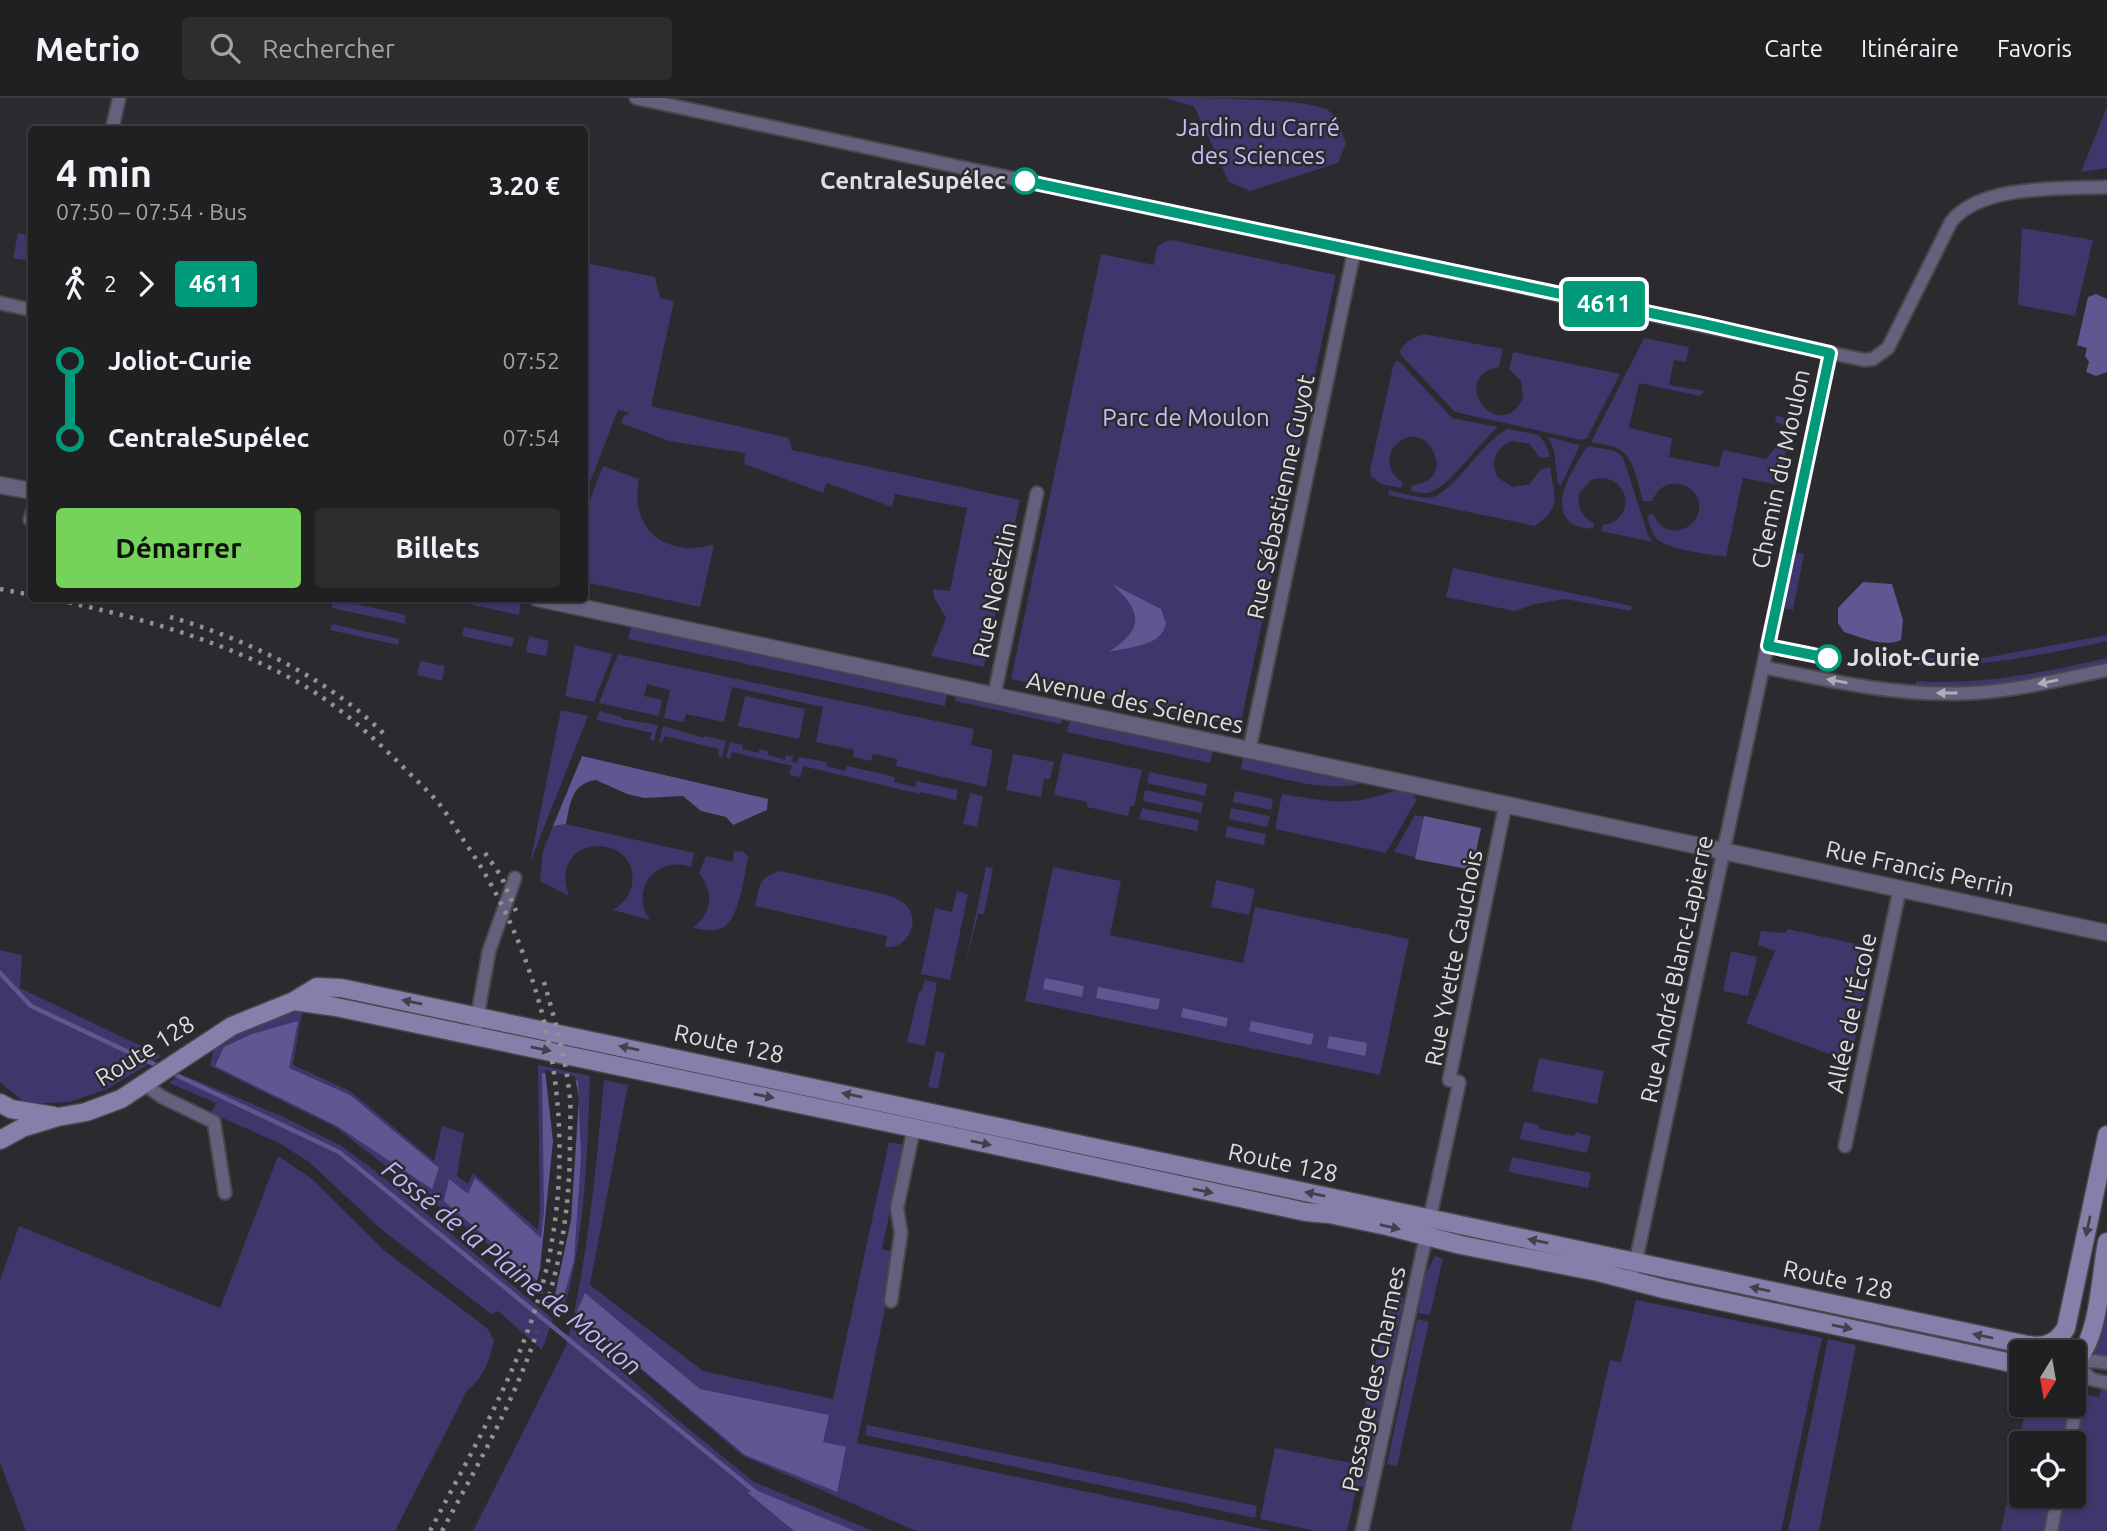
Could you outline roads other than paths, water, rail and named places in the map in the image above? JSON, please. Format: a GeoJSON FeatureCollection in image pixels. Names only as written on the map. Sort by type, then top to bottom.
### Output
{"type":"FeatureCollection","features":[{"type":"Feature","properties":{"kind":"main road","name":"Route 128"},"geometry":{"type":"LineString","coordinates":[[0,1140],[12,1132],[121,1099],[232,1026],[294,1000],[317,987],[341,988],[479,1016],[1428,1227],[1461,1245],[1552,1262],[2009,1362]]}},
{"type":"Feature","properties":{"kind":"main road","name":"Route 128"},"geometry":{"type":"LineString","coordinates":[[294,1000],[915,1128],[1280,1207],[1428,1227],[1636,1262],[2018,1343],[2044,1346],[2054,1343],[2066,1328],[2107,1135]]}},
{"type":"Feature","properties":{"kind":"main road"},"geometry":{"type":"LineString","coordinates":[[0,1103],[11,1109],[58,1117]]}},
{"type":"Feature","properties":{"kind":"main road"},"geometry":{"type":"LineString","coordinates":[[2086,1346],[2107,1242]]}},
{"type":"Feature","properties":{"kind":"street"},"geometry":{"type":"LineString","coordinates":[[113,126],[119,98]]}},
{"type":"Feature","properties":{"kind":"street"},"geometry":{"type":"LineString","coordinates":[[636,98],[1830,353]]}},
{"type":"Feature","properties":{"kind":"street","name":"Chemin du Moulon"},"geometry":{"type":"LineString","coordinates":[[1763,667],[1830,353],[1864,360],[1881,355],[1888,348],[1951,222],[1973,202],[2018,193],[2107,187]]}},
{"type":"Feature","properties":{"kind":"street","name":"Rue Sébastienne Guyot"},"geometry":{"type":"LineString","coordinates":[[1249,751],[1354,252]]}},
{"type":"Feature","properties":{"kind":"street"},"geometry":{"type":"LineString","coordinates":[[0,303],[28,309]]}},
{"type":"Feature","properties":{"kind":"street"},"geometry":{"type":"LineString","coordinates":[[0,485],[28,490]]}},
{"type":"Feature","properties":{"kind":"street","name":"Rue Noëtzlin"},"geometry":{"type":"LineString","coordinates":[[994,696],[1037,493]]}},
{"type":"Feature","properties":{"kind":"street","name":"Avenue des Sciences"},"geometry":{"type":"LineString","coordinates":[[556,602],[1505,806],[1724,850]]}},
{"type":"Feature","properties":{"kind":"street"},"geometry":{"type":"LineString","coordinates":[[1763,667],[1905,691],[1969,694],[2040,684],[2107,670]]}},
{"type":"Feature","properties":{"kind":"street","name":"Rue André Blanc-Lapierre"},"geometry":{"type":"LineString","coordinates":[[1631,1281],[1746,736],[1763,667]]}},
{"type":"Feature","properties":{"kind":"street","name":"Rue Yvette Cauchois"},"geometry":{"type":"LineString","coordinates":[[1428,1227],[1459,1082],[1449,1080],[1505,806]]}},
{"type":"Feature","properties":{"kind":"street","name":"Rue Francis Perrin"},"geometry":{"type":"LineString","coordinates":[[1724,850],[2107,933]]}},
{"type":"Feature","properties":{"kind":"street"},"geometry":{"type":"LineString","coordinates":[[474,1036],[489,951],[515,878]]}},
{"type":"Feature","properties":{"kind":"street","name":"Allée de l'École"},"geometry":{"type":"LineString","coordinates":[[1845,1146],[1900,888]]}},
{"type":"Feature","properties":{"kind":"street"},"geometry":{"type":"LineString","coordinates":[[144,1084],[162,1097],[214,1122],[225,1193]]}},
{"type":"Feature","properties":{"kind":"street"},"geometry":{"type":"LineString","coordinates":[[891,1301],[901,1233],[897,1208],[915,1128]]}},
{"type":"Feature","properties":{"kind":"street","name":"Passage des Charmes"},"geometry":{"type":"LineString","coordinates":[[1363,1531],[1428,1227]]}},
{"type":"Feature","properties":{"kind":"street"},"geometry":{"type":"LineString","coordinates":[[2086,1362],[2107,1363]]}},
{"type":"Feature","properties":{"kind":"street"},"geometry":{"type":"LineString","coordinates":[[2086,1374],[2091,1379],[2107,1383]]}},
{"type":"Feature","properties":{"kind":"street"},"geometry":{"type":"LineString","coordinates":[[2051,1531],[2056,1508]]}},
{"type":"Feature","properties":{"kind":"waterway","name":"Fossé de la Plaine de Moulon"},"geometry":{"type":"LineString","coordinates":[[0,973],[31,1006],[158,1066]]}},
{"type":"Feature","properties":{"kind":"waterway","name":"Fossé de la Plaine de Moulon"},"geometry":{"type":"LineString","coordinates":[[172,1073],[339,1152],[759,1495]]}},
{"type":"Feature","properties":{"kind":"railway"},"geometry":{"type":"LineString","coordinates":[[0,589],[28,594]]}},
{"type":"Feature","properties":{"kind":"railway"},"geometry":{"type":"LineString","coordinates":[[66,602],[112,612],[205,640],[265,665],[323,698],[376,741],[439,803],[488,880],[512,928],[531,977],[546,1029],[555,1081],[559,1134],[558,1188],[552,1241],[544,1280],[519,1354],[503,1391],[430,1531]]}},
{"type":"Feature","properties":{"kind":"railway"},"geometry":{"type":"LineString","coordinates":[[170,617],[229,637],[287,664],[341,698],[388,738]]}},
{"type":"Feature","properties":{"kind":"railway"},"geometry":{"type":"LineString","coordinates":[[485,853],[501,876],[516,911]]}},
{"type":"Feature","properties":{"kind":"railway"},"geometry":{"type":"LineString","coordinates":[[544,982],[563,1054],[570,1109],[569,1183],[564,1225],[546,1306]]}},
{"type":"Feature","properties":{"kind":"railway"},"geometry":{"type":"LineString","coordinates":[[442,1531],[506,1409],[537,1332]]}},
{"type":"Feature","properties":{"kind":"place","name":"CentraleSupélec"},"geometry":{"type":"Point","coordinates":[1025,181]}},
{"type":"Feature","properties":{"kind":"place","name":"Joliot-Curie"},"geometry":{"type":"Point","coordinates":[1828,658]}},
{"type":"Feature","properties":{"kind":"park label","name":"Jardin du Carré des Sciences"},"geometry":{"type":"Point","coordinates":[1258,142]}},
{"type":"Feature","properties":{"kind":"park label","name":"Parc de Moulon"},"geometry":{"type":"Point","coordinates":[1186,418]}}]}
